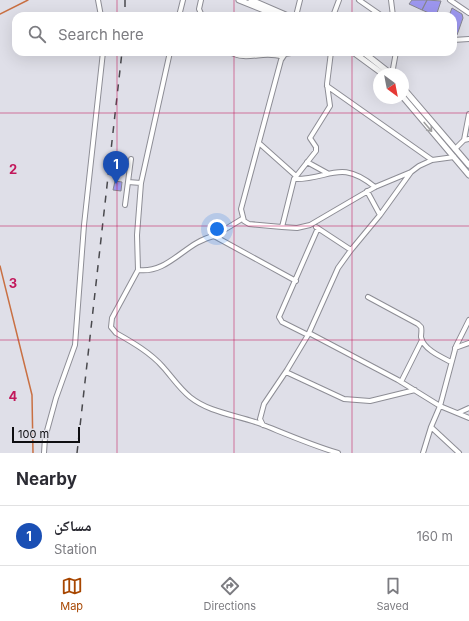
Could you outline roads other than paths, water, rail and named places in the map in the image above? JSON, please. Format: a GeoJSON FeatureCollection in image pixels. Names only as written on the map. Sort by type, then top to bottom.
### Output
{"type":"FeatureCollection","features":[{"type":"Feature","properties":{"kind":"street"},"geometry":{"type":"LineString","coordinates":[[98,0],[100,12]]}},
{"type":"Feature","properties":{"kind":"street"},"geometry":{"type":"LineString","coordinates":[[180,12],[183,0]]}},
{"type":"Feature","properties":{"kind":"street"},"geometry":{"type":"LineString","coordinates":[[200,12],[199,9],[201,0]]}},
{"type":"Feature","properties":{"kind":"street"},"geometry":{"type":"LineString","coordinates":[[239,0],[269,12]]}},
{"type":"Feature","properties":{"kind":"street"},"geometry":{"type":"LineString","coordinates":[[251,0],[279,12]]}},
{"type":"Feature","properties":{"kind":"street"},"geometry":{"type":"LineString","coordinates":[[297,12],[300,0]]}},
{"type":"Feature","properties":{"kind":"street"},"geometry":{"type":"LineString","coordinates":[[334,12],[339,0]]}},
{"type":"Feature","properties":{"kind":"street"},"geometry":{"type":"LineString","coordinates":[[359,0],[376,12]]}},
{"type":"Feature","properties":{"kind":"street"},"geometry":{"type":"LineString","coordinates":[[391,0],[392,12]]}},
{"type":"Feature","properties":{"kind":"street"},"geometry":{"type":"LineString","coordinates":[[450,0],[469,13]]}},
{"type":"Feature","properties":{"kind":"street"},"geometry":{"type":"LineString","coordinates":[[457,40],[469,39]]}},
{"type":"Feature","properties":{"kind":"street"},"geometry":{"type":"LineString","coordinates":[[44,453],[45,438],[56,398],[75,345],[84,225],[103,56]]}},
{"type":"Feature","properties":{"kind":"street"},"geometry":{"type":"LineString","coordinates":[[169,56],[141,183],[137,235],[138,270],[110,321],[113,331],[158,361],[178,385],[190,397],[200,403],[225,414],[263,425],[308,444],[338,453]]}},
{"type":"Feature","properties":{"kind":"street"},"geometry":{"type":"LineString","coordinates":[[240,56],[250,56]]}},
{"type":"Feature","properties":{"kind":"street"},"geometry":{"type":"LineString","coordinates":[[277,56],[282,57],[241,209],[242,219],[249,224],[297,228],[313,224],[375,186],[411,172],[432,160],[454,157]]}},
{"type":"Feature","properties":{"kind":"street"},"geometry":{"type":"LineString","coordinates":[[282,227],[295,177],[317,150],[310,137],[329,109],[327,86],[331,56]]}},
{"type":"Feature","properties":{"kind":"street"},"geometry":{"type":"LineString","coordinates":[[358,56],[375,68]]}},
{"type":"Feature","properties":{"kind":"street"},"geometry":{"type":"LineString","coordinates":[[369,56],[384,68]]}},
{"type":"Feature","properties":{"kind":"street"},"geometry":{"type":"LineString","coordinates":[[392,68],[395,56]]}},
{"type":"Feature","properties":{"kind":"street"},"geometry":{"type":"LineString","coordinates":[[327,86],[432,160]]}},
{"type":"Feature","properties":{"kind":"street"},"geometry":{"type":"LineString","coordinates":[[409,95],[469,165]]}},
{"type":"Feature","properties":{"kind":"street"},"geometry":{"type":"LineString","coordinates":[[409,104],[469,175]]}},
{"type":"Feature","properties":{"kind":"street"},"geometry":{"type":"LineString","coordinates":[[464,140],[469,114]]}},
{"type":"Feature","properties":{"kind":"street"},"geometry":{"type":"LineString","coordinates":[[455,149],[464,140],[469,139]]}},
{"type":"Feature","properties":{"kind":"street"},"geometry":{"type":"LineString","coordinates":[[259,143],[295,177],[305,179],[327,173],[350,172],[360,176],[375,186]]}},
{"type":"Feature","properties":{"kind":"street"},"geometry":{"type":"LineString","coordinates":[[125,205],[131,159]]}},
{"type":"Feature","properties":{"kind":"street"},"geometry":{"type":"LineString","coordinates":[[308,162],[327,173]]}},
{"type":"Feature","properties":{"kind":"street"},"geometry":{"type":"LineString","coordinates":[[263,425],[261,412],[264,404],[286,372],[308,334],[336,273],[351,250],[380,215],[411,172]]}},
{"type":"Feature","properties":{"kind":"street"},"geometry":{"type":"LineString","coordinates":[[128,182],[141,183]]}},
{"type":"Feature","properties":{"kind":"street"},"geometry":{"type":"LineString","coordinates":[[367,191],[380,215]]}},
{"type":"Feature","properties":{"kind":"street"},"geometry":{"type":"LineString","coordinates":[[138,270],[149,272],[157,270],[168,264],[190,245],[214,236],[242,219]]}},
{"type":"Feature","properties":{"kind":"street"},"geometry":{"type":"LineString","coordinates":[[313,224],[351,250]]}},
{"type":"Feature","properties":{"kind":"street"},"geometry":{"type":"LineString","coordinates":[[318,228],[279,319],[401,382],[440,406],[469,418]]}},
{"type":"Feature","properties":{"kind":"street"},"geometry":{"type":"LineString","coordinates":[[214,236],[296,281]]}},
{"type":"Feature","properties":{"kind":"street"},"geometry":{"type":"LineString","coordinates":[[368,297],[418,324],[422,329],[422,340],[401,382]]}},
{"type":"Feature","properties":{"kind":"street"},"geometry":{"type":"LineString","coordinates":[[423,453],[431,427],[440,406],[455,348],[469,320]]}},
{"type":"Feature","properties":{"kind":"street"},"geometry":{"type":"LineString","coordinates":[[422,340],[433,352],[451,362]]}},
{"type":"Feature","properties":{"kind":"street"},"geometry":{"type":"LineString","coordinates":[[455,348],[469,343]]}},
{"type":"Feature","properties":{"kind":"street"},"geometry":{"type":"LineString","coordinates":[[286,372],[352,401],[385,399],[415,390]]}},
{"type":"Feature","properties":{"kind":"street"},"geometry":{"type":"LineString","coordinates":[[458,413],[469,408]]}},
{"type":"Feature","properties":{"kind":"street"},"geometry":{"type":"LineString","coordinates":[[431,427],[459,453]]}},
{"type":"Feature","properties":{"kind":"waterway"},"geometry":{"type":"LineString","coordinates":[[0,14],[28,0]]}},
{"type":"Feature","properties":{"kind":"waterway"},"geometry":{"type":"LineString","coordinates":[[0,266],[32,395],[33,453]]}},
{"type":"Feature","properties":{"kind":"railway"},"geometry":{"type":"LineString","coordinates":[[125,0],[125,12]]}},
{"type":"Feature","properties":{"kind":"railway"},"geometry":{"type":"LineString","coordinates":[[77,453],[122,56]]}},
{"type":"Feature","properties":{"kind":"place","name":"مساكن"},"geometry":{"type":"Point","coordinates":[116,184]}}]}
